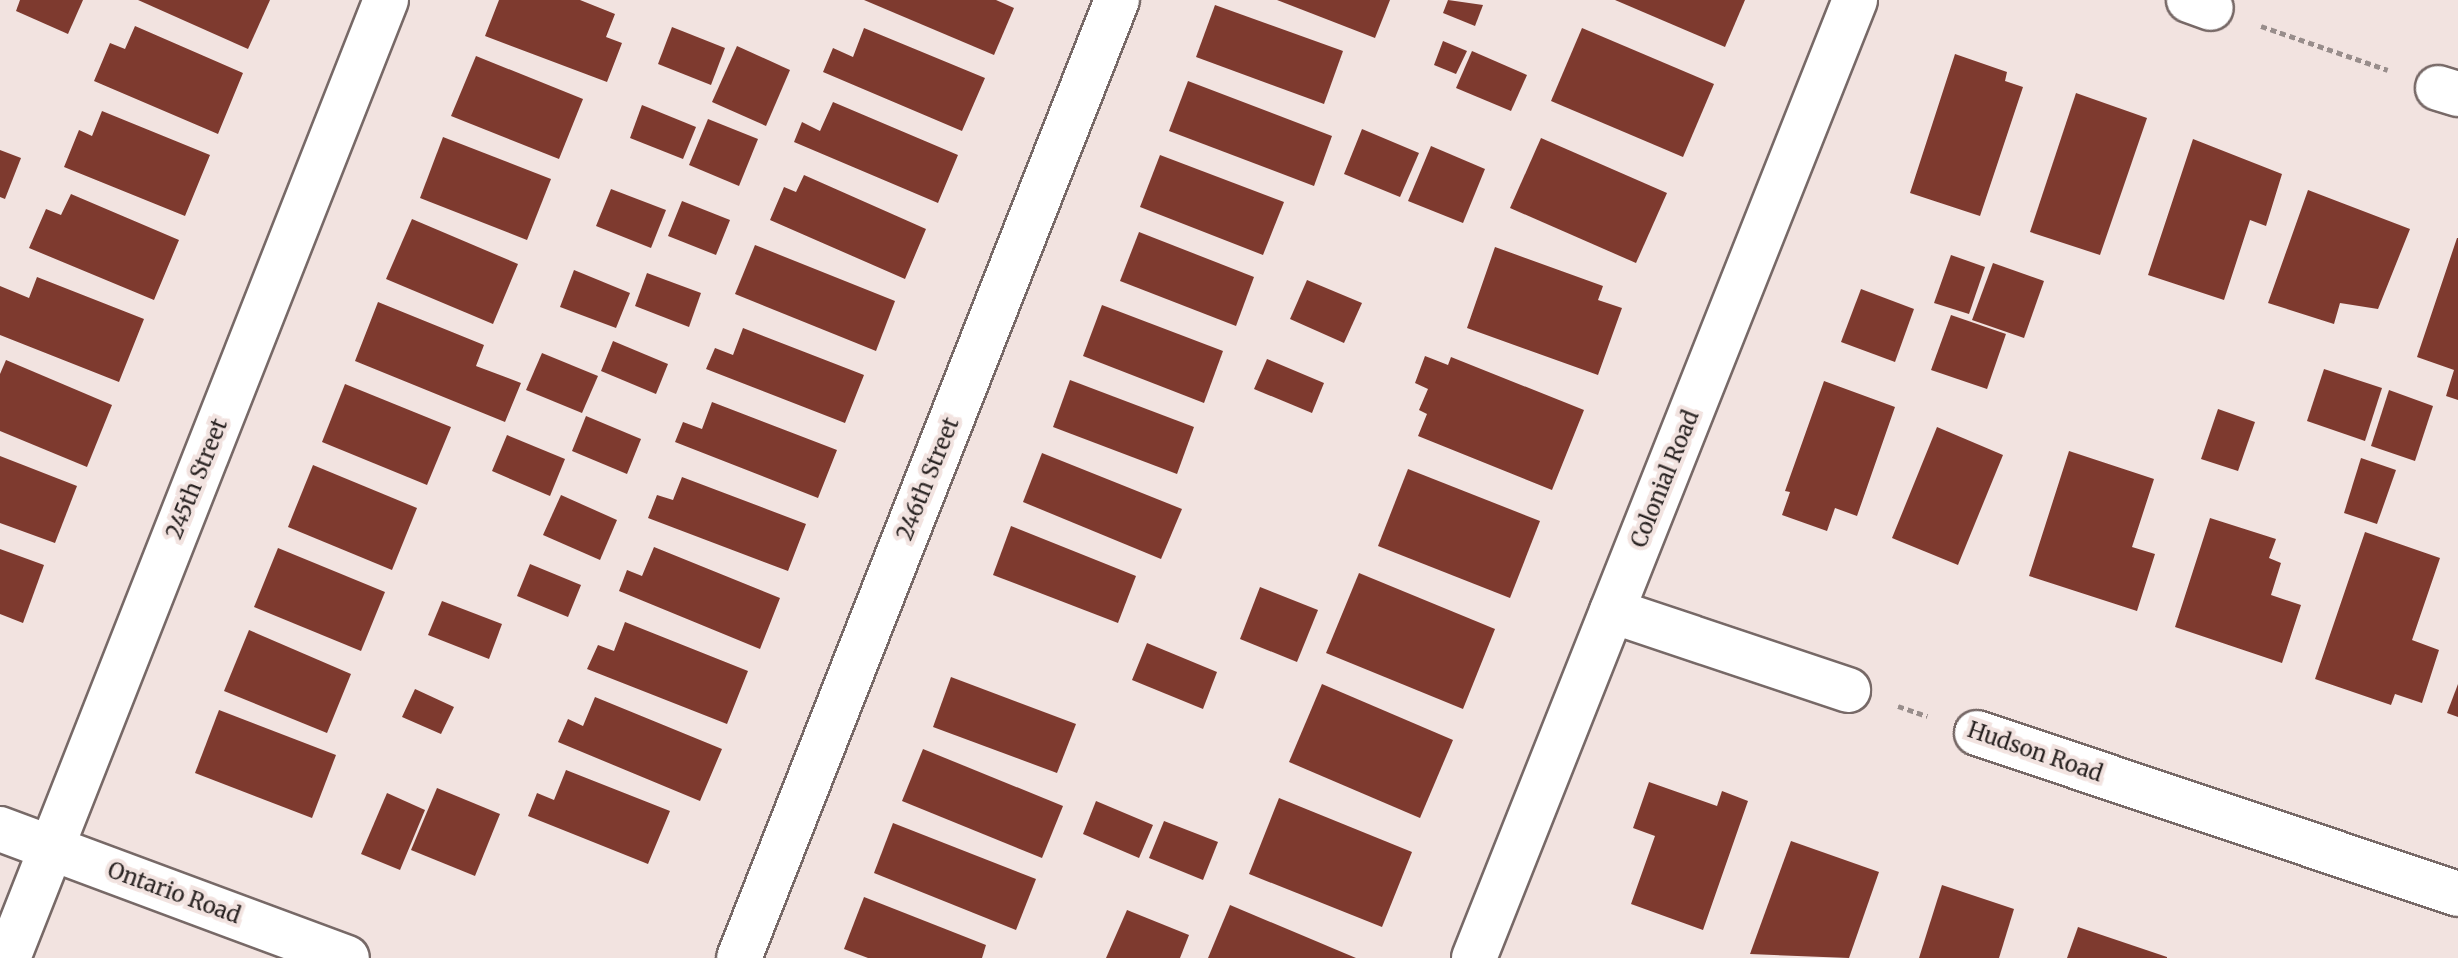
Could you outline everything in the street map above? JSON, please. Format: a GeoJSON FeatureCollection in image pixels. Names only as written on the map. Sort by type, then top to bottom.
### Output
{"type":"FeatureCollection","features":[{"type":"Feature","properties":{"kind":"street","name":"245th Street"},"geometry":{"type":"LineString","coordinates":[[8,958],[386,0]]}},
{"type":"Feature","properties":{"kind":"street","name":"246th Street"},"geometry":{"type":"LineString","coordinates":[[739,958],[1117,0]]}},
{"type":"Feature","properties":{"kind":"street","name":"Colonial Road"},"geometry":{"type":"LineString","coordinates":[[1474,958],[1855,0]]}},
{"type":"Feature","properties":{"kind":"street"},"geometry":{"type":"LineString","coordinates":[[1612,611],[1848,690]]}},
{"type":"Feature","properties":{"kind":"street","name":"Hudson Road"},"geometry":{"type":"LineString","coordinates":[[1977,733],[2458,894]]}},
{"type":"Feature","properties":{"kind":"street","name":"Ontario Road"},"geometry":{"type":"LineString","coordinates":[[0,829],[347,958]]}},
{"type":"Feature","properties":{"kind":"path"},"geometry":{"type":"LineString","coordinates":[[2200,4],[2448,91]]}},
{"type":"Feature","properties":{"kind":"path","name":"Hudson Road"},"geometry":{"type":"LineString","coordinates":[[1848,690],[1977,733]]}},
{"type":"Feature","properties":{"kind":"building"},"geometry":{"type":"Polygon","coordinates":[[[20,0],[83,0],[68,34],[16,11],[20,0]]]}},
{"type":"Feature","properties":{"kind":"building"},"geometry":{"type":"Polygon","coordinates":[[[138,0],[270,0],[248,49],[138,0]]]}},
{"type":"Feature","properties":{"kind":"building"},"geometry":{"type":"Polygon","coordinates":[[[499,0],[580,0],[615,14],[606,37],[622,43],[607,82],[485,36],[499,0]]]}},
{"type":"Feature","properties":{"kind":"building"},"geometry":{"type":"Polygon","coordinates":[[[864,0],[996,0],[1014,8],[994,55],[864,0]]]}},
{"type":"Feature","properties":{"kind":"building"},"geometry":{"type":"Polygon","coordinates":[[[1277,0],[1390,0],[1375,38],[1277,0]]]}},
{"type":"Feature","properties":{"kind":"building"},"geometry":{"type":"Polygon","coordinates":[[[1448,0],[1483,5],[1475,26],[1443,13],[1448,0]]]}},
{"type":"Feature","properties":{"kind":"building"},"geometry":{"type":"Polygon","coordinates":[[[1615,0],[1745,0],[1725,47],[1615,0]]]}},
{"type":"Feature","properties":{"kind":"building"},"geometry":{"type":"Polygon","coordinates":[[[1215,5],[1343,51],[1324,104],[1196,57],[1215,5]]]}},
{"type":"Feature","properties":{"kind":"building"},"geometry":{"type":"Polygon","coordinates":[[[135,26],[243,73],[218,134],[94,81],[110,43],[125,49],[135,26]]]}},
{"type":"Feature","properties":{"kind":"building"},"geometry":{"type":"Polygon","coordinates":[[[672,27],[725,48],[711,85],[658,64],[672,27]]]}},
{"type":"Feature","properties":{"kind":"building"},"geometry":{"type":"Polygon","coordinates":[[[864,28],[985,78],[962,131],[823,72],[833,48],[853,57],[864,28]]]}},
{"type":"Feature","properties":{"kind":"building"},"geometry":{"type":"Polygon","coordinates":[[[1582,28],[1714,84],[1683,157],[1551,101],[1582,28]]]}},
{"type":"Feature","properties":{"kind":"building"},"geometry":{"type":"Polygon","coordinates":[[[1443,41],[1467,51],[1456,74],[1434,65],[1443,41]]]}},
{"type":"Feature","properties":{"kind":"building"},"geometry":{"type":"Polygon","coordinates":[[[737,46],[790,70],[766,126],[712,102],[737,46]]]}},
{"type":"Feature","properties":{"kind":"building"},"geometry":{"type":"Polygon","coordinates":[[[1472,51],[1527,75],[1511,111],[1456,88],[1472,51]]]}},
{"type":"Feature","properties":{"kind":"building"},"geometry":{"type":"Polygon","coordinates":[[[1955,54],[2007,72],[2005,81],[2023,87],[1980,216],[1910,193],[1955,54]]]}},
{"type":"Feature","properties":{"kind":"building"},"geometry":{"type":"Polygon","coordinates":[[[476,56],[583,99],[559,159],[451,116],[476,56]]]}},
{"type":"Feature","properties":{"kind":"building"},"geometry":{"type":"Polygon","coordinates":[[[1188,81],[1332,136],[1314,186],[1169,131],[1188,81]]]}},
{"type":"Feature","properties":{"kind":"building"},"geometry":{"type":"Polygon","coordinates":[[[2076,93],[2147,118],[2100,255],[2030,232],[2076,93]]]}},
{"type":"Feature","properties":{"kind":"building"},"geometry":{"type":"Polygon","coordinates":[[[833,102],[958,155],[938,203],[794,142],[802,122],[820,131],[833,102]]]}},
{"type":"Feature","properties":{"kind":"building"},"geometry":{"type":"Polygon","coordinates":[[[642,105],[696,127],[683,159],[630,138],[642,105]]]}},
{"type":"Feature","properties":{"kind":"building"},"geometry":{"type":"Polygon","coordinates":[[[102,111],[210,155],[185,216],[64,167],[79,130],[92,136],[102,111]]]}},
{"type":"Feature","properties":{"kind":"building"},"geometry":{"type":"Polygon","coordinates":[[[708,119],[758,139],[739,186],[689,165],[708,119]]]}},
{"type":"Feature","properties":{"kind":"building"},"geometry":{"type":"Polygon","coordinates":[[[1362,129],[1419,153],[1400,197],[1344,174],[1362,129]]]}},
{"type":"Feature","properties":{"kind":"building"},"geometry":{"type":"Polygon","coordinates":[[[443,137],[551,179],[527,240],[420,198],[443,137]]]}},
{"type":"Feature","properties":{"kind":"building"},"geometry":{"type":"Polygon","coordinates":[[[1541,138],[1667,193],[1636,263],[1510,208],[1541,138]]]}},
{"type":"Feature","properties":{"kind":"building"},"geometry":{"type":"Polygon","coordinates":[[[2193,139],[2282,174],[2266,226],[2250,220],[2224,300],[2148,275],[2193,139]]]}},
{"type":"Feature","properties":{"kind":"building"},"geometry":{"type":"Polygon","coordinates":[[[1431,146],[1485,169],[1463,223],[1408,201],[1431,146]]]}},
{"type":"Feature","properties":{"kind":"building"},"geometry":{"type":"Polygon","coordinates":[[[0,150],[21,158],[5,199],[0,197],[0,150]]]}},
{"type":"Feature","properties":{"kind":"building"},"geometry":{"type":"Polygon","coordinates":[[[1160,155],[1284,202],[1263,255],[1140,207],[1160,155]]]}},
{"type":"Feature","properties":{"kind":"building"},"geometry":{"type":"Polygon","coordinates":[[[804,175],[926,229],[905,279],[770,220],[784,187],[796,192],[804,175]]]}},
{"type":"Feature","properties":{"kind":"building"},"geometry":{"type":"Polygon","coordinates":[[[611,189],[666,210],[651,248],[596,226],[611,189]]]}},
{"type":"Feature","properties":{"kind":"building"},"geometry":{"type":"Polygon","coordinates":[[[2308,190],[2410,229],[2378,309],[2340,303],[2334,324],[2268,303],[2308,190]]]}},
{"type":"Feature","properties":{"kind":"building"},"geometry":{"type":"Polygon","coordinates":[[[71,194],[179,240],[154,300],[29,248],[46,209],[61,215],[71,194]]]}},
{"type":"Feature","properties":{"kind":"building"},"geometry":{"type":"Polygon","coordinates":[[[682,201],[730,220],[716,255],[668,236],[682,201]]]}},
{"type":"Feature","properties":{"kind":"building"},"geometry":{"type":"Polygon","coordinates":[[[412,219],[518,264],[493,324],[386,279],[412,219]]]}},
{"type":"Feature","properties":{"kind":"building"},"geometry":{"type":"Polygon","coordinates":[[[1139,232],[1254,277],[1236,326],[1120,281],[1139,232]]]}},
{"type":"Feature","properties":{"kind":"building"},"geometry":{"type":"Polygon","coordinates":[[[2457,238],[2458,400],[2446,396],[2454,370],[2417,357],[2457,238]]]}},
{"type":"Feature","properties":{"kind":"building"},"geometry":{"type":"Polygon","coordinates":[[[755,245],[895,301],[876,351],[735,294],[755,245]]]}},
{"type":"Feature","properties":{"kind":"building"},"geometry":{"type":"Polygon","coordinates":[[[1495,247],[1603,286],[1598,300],[1622,308],[1598,375],[1467,328],[1495,247]]]}},
{"type":"Feature","properties":{"kind":"building"},"geometry":{"type":"Polygon","coordinates":[[[1951,255],[1985,267],[1969,314],[1934,303],[1951,255]]]}},
{"type":"Feature","properties":{"kind":"building"},"geometry":{"type":"Polygon","coordinates":[[[1993,263],[2044,281],[2024,338],[1972,320],[1993,263]]]}},
{"type":"Feature","properties":{"kind":"building"},"geometry":{"type":"Polygon","coordinates":[[[574,270],[630,293],[616,328],[560,307],[574,270]]]}},
{"type":"Feature","properties":{"kind":"building"},"geometry":{"type":"Polygon","coordinates":[[[647,273],[701,293],[689,327],[635,306],[647,273]]]}},
{"type":"Feature","properties":{"kind":"building"},"geometry":{"type":"Polygon","coordinates":[[[37,277],[144,319],[119,382],[0,335],[0,286],[29,298],[37,277]]]}},
{"type":"Feature","properties":{"kind":"building"},"geometry":{"type":"Polygon","coordinates":[[[1307,280],[1362,303],[1344,343],[1290,319],[1307,280]]]}},
{"type":"Feature","properties":{"kind":"building"},"geometry":{"type":"Polygon","coordinates":[[[1861,289],[1914,309],[1895,362],[1841,342],[1861,289]]]}},
{"type":"Feature","properties":{"kind":"building"},"geometry":{"type":"Polygon","coordinates":[[[378,302],[484,345],[476,366],[521,383],[505,422],[355,361],[378,302]]]}},
{"type":"Feature","properties":{"kind":"building"},"geometry":{"type":"Polygon","coordinates":[[[1102,305],[1223,351],[1204,403],[1083,356],[1102,305]]]}},
{"type":"Feature","properties":{"kind":"building"},"geometry":{"type":"Polygon","coordinates":[[[1951,315],[2006,334],[1987,389],[1931,370],[1951,315]]]}},
{"type":"Feature","properties":{"kind":"building"},"geometry":{"type":"Polygon","coordinates":[[[743,328],[864,375],[845,423],[706,369],[715,348],[733,355],[743,328]]]}},
{"type":"Feature","properties":{"kind":"building"},"geometry":{"type":"Polygon","coordinates":[[[613,341],[668,364],[656,394],[601,371],[613,341]]]}},
{"type":"Feature","properties":{"kind":"building"},"geometry":{"type":"Polygon","coordinates":[[[542,353],[598,376],[582,413],[526,390],[542,353]]]}},
{"type":"Feature","properties":{"kind":"building"},"geometry":{"type":"Polygon","coordinates":[[[1425,356],[1448,365],[1451,357],[1584,410],[1552,490],[1418,436],[1427,414],[1419,410],[1428,389],[1415,383],[1425,356]]]}},
{"type":"Feature","properties":{"kind":"building"},"geometry":{"type":"Polygon","coordinates":[[[1267,359],[1324,383],[1312,413],[1254,389],[1267,359]]]}},
{"type":"Feature","properties":{"kind":"building"},"geometry":{"type":"Polygon","coordinates":[[[6,360],[112,405],[87,467],[0,431],[0,374],[6,360]]]}},
{"type":"Feature","properties":{"kind":"building"},"geometry":{"type":"Polygon","coordinates":[[[2324,369],[2382,388],[2365,441],[2307,421],[2324,369]]]}},
{"type":"Feature","properties":{"kind":"building"},"geometry":{"type":"Polygon","coordinates":[[[1070,380],[1194,427],[1177,474],[1053,427],[1070,380]]]}},
{"type":"Feature","properties":{"kind":"building"},"geometry":{"type":"Polygon","coordinates":[[[1824,381],[1895,407],[1857,516],[1835,508],[1827,531],[1782,515],[1790,492],[1785,491],[1824,381]]]}},
{"type":"Feature","properties":{"kind":"building"},"geometry":{"type":"Polygon","coordinates":[[[345,384],[451,427],[427,485],[322,442],[345,384]]]}},
{"type":"Feature","properties":{"kind":"building"},"geometry":{"type":"Polygon","coordinates":[[[2389,390],[2433,406],[2415,461],[2371,446],[2389,390]]]}},
{"type":"Feature","properties":{"kind":"building"},"geometry":{"type":"Polygon","coordinates":[[[712,402],[837,450],[818,498],[675,442],[683,422],[702,429],[712,402]]]}},
{"type":"Feature","properties":{"kind":"building"},"geometry":{"type":"Polygon","coordinates":[[[2218,409],[2255,422],[2238,471],[2201,459],[2218,409]]]}},
{"type":"Feature","properties":{"kind":"building"},"geometry":{"type":"Polygon","coordinates":[[[586,416],[641,439],[627,474],[572,451],[586,416]]]}},
{"type":"Feature","properties":{"kind":"building"},"geometry":{"type":"Polygon","coordinates":[[[1937,427],[2003,455],[1958,565],[1892,538],[1937,427]]]}},
{"type":"Feature","properties":{"kind":"building"},"geometry":{"type":"Polygon","coordinates":[[[507,435],[565,459],[550,496],[492,471],[507,435]]]}},
{"type":"Feature","properties":{"kind":"building"},"geometry":{"type":"Polygon","coordinates":[[[2069,451],[2154,479],[2132,547],[2155,554],[2137,611],[2029,576],[2069,451]]]}},
{"type":"Feature","properties":{"kind":"building"},"geometry":{"type":"Polygon","coordinates":[[[1042,453],[1182,509],[1161,559],[1023,502],[1042,453]]]}},
{"type":"Feature","properties":{"kind":"building"},"geometry":{"type":"Polygon","coordinates":[[[0,456],[77,486],[55,543],[0,523],[0,456]]]}},
{"type":"Feature","properties":{"kind":"building"},"geometry":{"type":"Polygon","coordinates":[[[2361,458],[2396,470],[2377,524],[2344,513],[2361,458]]]}},
{"type":"Feature","properties":{"kind":"building"},"geometry":{"type":"Polygon","coordinates":[[[313,465],[417,508],[392,570],[288,527],[313,465]]]}},
{"type":"Feature","properties":{"kind":"building"},"geometry":{"type":"Polygon","coordinates":[[[1408,469],[1540,521],[1510,598],[1378,546],[1408,469]]]}},
{"type":"Feature","properties":{"kind":"building"},"geometry":{"type":"Polygon","coordinates":[[[682,477],[806,524],[788,571],[648,518],[657,495],[673,500],[682,477]]]}},
{"type":"Feature","properties":{"kind":"building"},"geometry":{"type":"Polygon","coordinates":[[[561,495],[617,520],[600,560],[543,535],[561,495]]]}},
{"type":"Feature","properties":{"kind":"building"},"geometry":{"type":"Polygon","coordinates":[[[2210,518],[2276,539],[2269,558],[2281,563],[2271,595],[2301,605],[2282,663],[2175,627],[2210,518]]]}},
{"type":"Feature","properties":{"kind":"building"},"geometry":{"type":"Polygon","coordinates":[[[1011,526],[1136,576],[1118,623],[993,575],[1011,526]]]}},
{"type":"Feature","properties":{"kind":"building"},"geometry":{"type":"Polygon","coordinates":[[[2365,532],[2440,558],[2412,640],[2439,650],[2422,703],[2395,694],[2391,705],[2315,679],[2365,532]]]}},
{"type":"Feature","properties":{"kind":"building"},"geometry":{"type":"Polygon","coordinates":[[[654,547],[780,598],[760,649],[619,591],[627,570],[642,576],[654,547]]]}},
{"type":"Feature","properties":{"kind":"building"},"geometry":{"type":"Polygon","coordinates":[[[278,548],[385,592],[361,651],[254,607],[278,548]]]}},
{"type":"Feature","properties":{"kind":"building"},"geometry":{"type":"Polygon","coordinates":[[[0,549],[44,565],[23,623],[0,614],[0,549]]]}},
{"type":"Feature","properties":{"kind":"building"},"geometry":{"type":"Polygon","coordinates":[[[530,564],[581,585],[568,617],[517,596],[530,564]]]}},
{"type":"Feature","properties":{"kind":"building"},"geometry":{"type":"Polygon","coordinates":[[[1359,573],[1495,629],[1463,709],[1326,653],[1359,573]]]}},
{"type":"Feature","properties":{"kind":"building"},"geometry":{"type":"Polygon","coordinates":[[[1260,587],[1318,610],[1297,662],[1240,639],[1260,587]]]}},
{"type":"Feature","properties":{"kind":"building"},"geometry":{"type":"Polygon","coordinates":[[[442,601],[502,624],[489,659],[428,635],[442,601]]]}},
{"type":"Feature","properties":{"kind":"building"},"geometry":{"type":"Polygon","coordinates":[[[625,622],[748,671],[727,724],[587,669],[598,645],[614,651],[625,622]]]}},
{"type":"Feature","properties":{"kind":"building"},"geometry":{"type":"Polygon","coordinates":[[[249,630],[351,674],[327,733],[224,691],[249,630]]]}},
{"type":"Feature","properties":{"kind":"building"},"geometry":{"type":"Polygon","coordinates":[[[1147,643],[1217,672],[1203,709],[1132,680],[1147,643]]]}},
{"type":"Feature","properties":{"kind":"building"},"geometry":{"type":"Polygon","coordinates":[[[951,677],[1076,724],[1057,773],[933,727],[951,677]]]}},
{"type":"Feature","properties":{"kind":"building"},"geometry":{"type":"Polygon","coordinates":[[[1322,684],[1453,740],[1420,818],[1289,762],[1322,684]]]}},
{"type":"Feature","properties":{"kind":"building"},"geometry":{"type":"Polygon","coordinates":[[[2458,684],[2458,717],[2447,713],[2458,684]]]}},
{"type":"Feature","properties":{"kind":"building"},"geometry":{"type":"Polygon","coordinates":[[[415,689],[454,707],[441,734],[402,717],[415,689]]]}},
{"type":"Feature","properties":{"kind":"building"},"geometry":{"type":"Polygon","coordinates":[[[595,697],[722,749],[700,801],[558,742],[568,719],[583,726],[595,697]]]}},
{"type":"Feature","properties":{"kind":"building"},"geometry":{"type":"Polygon","coordinates":[[[219,710],[336,755],[312,818],[195,773],[219,710]]]}},
{"type":"Feature","properties":{"kind":"building"},"geometry":{"type":"Polygon","coordinates":[[[923,749],[1063,806],[1042,858],[902,801],[923,749]]]}},
{"type":"Feature","properties":{"kind":"building"},"geometry":{"type":"Polygon","coordinates":[[[566,770],[670,811],[648,864],[528,816],[537,793],[554,800],[566,770]]]}},
{"type":"Feature","properties":{"kind":"building"},"geometry":{"type":"Polygon","coordinates":[[[1649,782],[1717,806],[1722,791],[1748,801],[1703,930],[1631,904],[1655,836],[1633,828],[1649,782]]]}},
{"type":"Feature","properties":{"kind":"building"},"geometry":{"type":"Polygon","coordinates":[[[437,788],[500,814],[475,876],[411,850],[437,788]]]}},
{"type":"Feature","properties":{"kind":"building"},"geometry":{"type":"Polygon","coordinates":[[[387,793],[425,810],[400,870],[361,854],[387,793]]]}},
{"type":"Feature","properties":{"kind":"building"},"geometry":{"type":"Polygon","coordinates":[[[1279,798],[1412,852],[1382,927],[1249,874],[1279,798]]]}},
{"type":"Feature","properties":{"kind":"building"},"geometry":{"type":"Polygon","coordinates":[[[1096,801],[1153,825],[1139,858],[1083,834],[1096,801]]]}},
{"type":"Feature","properties":{"kind":"building"},"geometry":{"type":"Polygon","coordinates":[[[1164,821],[1218,842],[1203,880],[1149,858],[1164,821]]]}},
{"type":"Feature","properties":{"kind":"building"},"geometry":{"type":"Polygon","coordinates":[[[893,823],[1036,879],[1016,930],[874,873],[893,823]]]}},
{"type":"Feature","properties":{"kind":"building"},"geometry":{"type":"Polygon","coordinates":[[[1791,841],[1879,872],[1849,958],[1750,954],[1791,841]]]}},
{"type":"Feature","properties":{"kind":"building"},"geometry":{"type":"Polygon","coordinates":[[[1942,885],[2014,909],[1999,958],[1919,958],[1942,885]]]}},
{"type":"Feature","properties":{"kind":"building"},"geometry":{"type":"Polygon","coordinates":[[[864,897],[986,945],[982,958],[868,958],[844,949],[864,897]]]}},
{"type":"Feature","properties":{"kind":"building"},"geometry":{"type":"Polygon","coordinates":[[[1230,905],[1356,958],[1208,958],[1230,905]]]}},
{"type":"Feature","properties":{"kind":"building"},"geometry":{"type":"Polygon","coordinates":[[[1127,910],[1189,935],[1180,958],[1106,958],[1127,910]]]}},
{"type":"Feature","properties":{"kind":"building"},"geometry":{"type":"Polygon","coordinates":[[[2078,927],[2167,957],[2167,958],[2067,958],[2078,927]]]}}]}
